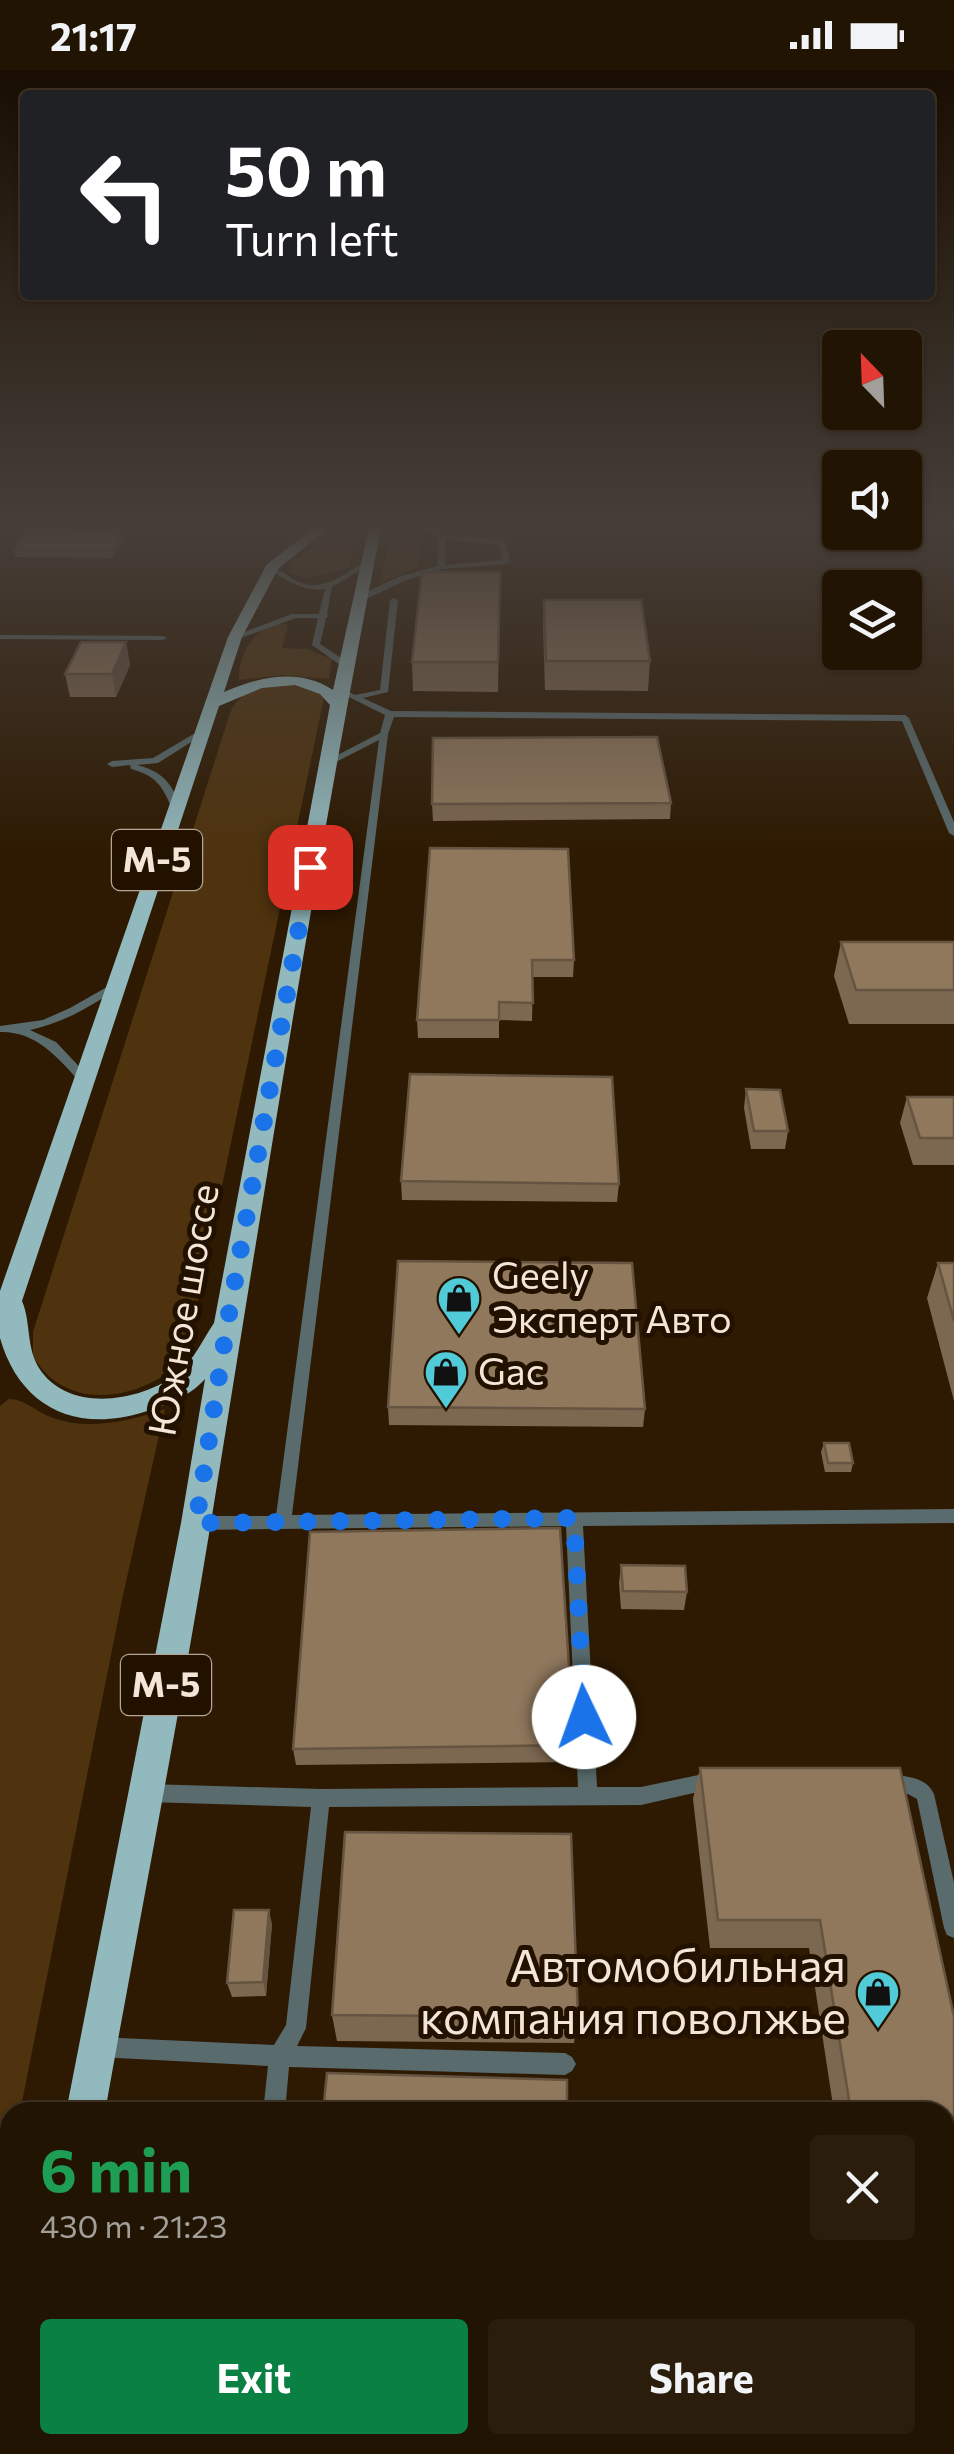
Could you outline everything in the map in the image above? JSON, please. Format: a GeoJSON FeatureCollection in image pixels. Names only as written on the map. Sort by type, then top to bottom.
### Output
{"type":"FeatureCollection","features":[{"type":"Feature","properties":{"kind":"main road","name":"М-5"},"geometry":{"type":"LineString","coordinates":[[0,1329],[236,634]]}},
{"type":"Feature","properties":{"kind":"main road","name":"Южное шоссе"},"geometry":{"type":"LineString","coordinates":[[87,2102],[196,1523],[227,1325],[328,762],[345,697],[352,634]]}},
{"type":"Feature","properties":{"kind":"main road"},"geometry":{"type":"LineString","coordinates":[[210,705],[240,688],[281,681],[316,684],[345,697]]}},
{"type":"Feature","properties":{"kind":"main road"},"geometry":{"type":"LineString","coordinates":[[12,1296],[14,1337],[38,1386],[62,1403],[94,1408],[124,1407],[158,1396],[190,1378],[227,1325]]}},
{"type":"Feature","properties":{"kind":"lane"},"geometry":{"type":"LineString","coordinates":[[235,637],[243,634]]}},
{"type":"Feature","properties":{"kind":"lane"},"geometry":{"type":"LineString","coordinates":[[319,634],[316,645],[346,665]]}},
{"type":"Feature","properties":{"kind":"lane"},"geometry":{"type":"LineString","coordinates":[[345,697],[384,692],[390,634]]}},
{"type":"Feature","properties":{"kind":"lane"},"geometry":{"type":"LineString","coordinates":[[0,637],[163,638]]}},
{"type":"Feature","properties":{"kind":"lane"},"geometry":{"type":"LineString","coordinates":[[345,697],[390,714],[905,718],[954,833]]}},
{"type":"Feature","properties":{"kind":"lane"},"geometry":{"type":"LineString","coordinates":[[283,1520],[384,734],[390,714]]}},
{"type":"Feature","properties":{"kind":"lane"},"geometry":{"type":"LineString","coordinates":[[112,764],[156,761],[182,749],[200,734]]}},
{"type":"Feature","properties":{"kind":"lane"},"geometry":{"type":"LineString","coordinates":[[328,762],[384,734]]}},
{"type":"Feature","properties":{"kind":"lane"},"geometry":{"type":"LineString","coordinates":[[124,764],[152,771],[168,786],[175,807]]}},
{"type":"Feature","properties":{"kind":"lane"},"geometry":{"type":"LineString","coordinates":[[0,1029],[19,1030],[64,1018],[114,986]]}},
{"type":"Feature","properties":{"kind":"lane"},"geometry":{"type":"LineString","coordinates":[[19,1030],[52,1046],[84,1080]]}},
{"type":"Feature","properties":{"kind":"lane"},"geometry":{"type":"LineString","coordinates":[[196,1523],[954,1516]]}},
{"type":"Feature","properties":{"kind":"lane"},"geometry":{"type":"LineString","coordinates":[[574,1518],[588,1796]]}},
{"type":"Feature","properties":{"kind":"lane"},"geometry":{"type":"LineString","coordinates":[[145,1793],[320,1798],[641,1796],[717,1780],[736,1780]]}},
{"type":"Feature","properties":{"kind":"lane"},"geometry":{"type":"LineString","coordinates":[[872,1784],[911,1784],[925,1794],[954,1928]]}},
{"type":"Feature","properties":{"kind":"lane"},"geometry":{"type":"LineString","coordinates":[[275,2102],[280,2056],[296,2028],[320,1798]]}},
{"type":"Feature","properties":{"kind":"lane"},"geometry":{"type":"LineString","coordinates":[[98,2047],[565,2064]]}},
{"type":"Feature","properties":{"kind":"shaded area"},"geometry":{"type":"Polygon","coordinates":[[[286,634],[282,648],[307,649],[332,659],[329,679],[283,675],[239,680],[242,660],[255,637],[286,634]]]}},
{"type":"Feature","properties":{"kind":"shaded area"},"geometry":{"type":"Polygon","coordinates":[[[300,683],[325,693],[186,1358],[158,1379],[124,1392],[106,1395],[71,1390],[52,1379],[33,1358],[33,1332],[230,713],[250,691],[300,683]]]}},
{"type":"Feature","properties":{"kind":"shaded area"},"geometry":{"type":"Polygon","coordinates":[[[9,1399],[53,1418],[81,1424],[124,1421],[165,1409],[123,1595],[22,2102],[0,2102],[0,1406],[9,1399]]]}},
{"type":"Feature","properties":{"kind":"building"},"geometry":{"type":"Polygon","coordinates":[[[415,634],[499,634],[498,662],[412,662],[415,634]]]}},
{"type":"Feature","properties":{"kind":"building"},"geometry":{"type":"Polygon","coordinates":[[[545,634],[646,634],[650,661],[546,661],[545,634]]]}},
{"type":"Feature","properties":{"kind":"building"},"geometry":{"type":"Polygon","coordinates":[[[81,642],[126,642],[112,674],[65,674],[81,642]]]}},
{"type":"Feature","properties":{"kind":"building"},"geometry":{"type":"Polygon","coordinates":[[[657,737],[671,803],[432,804],[433,738],[657,737]]]}},
{"type":"Feature","properties":{"kind":"building"},"geometry":{"type":"Polygon","coordinates":[[[430,848],[568,849],[574,960],[532,960],[533,1003],[499,1002],[499,1020],[417,1020],[430,848]]]}},
{"type":"Feature","properties":{"kind":"building"},"geometry":{"type":"Polygon","coordinates":[[[841,942],[954,942],[954,990],[856,990],[841,942]]]}},
{"type":"Feature","properties":{"kind":"building"},"geometry":{"type":"Polygon","coordinates":[[[410,1074],[612,1077],[619,1184],[401,1181],[410,1074]]]}},
{"type":"Feature","properties":{"kind":"building"},"geometry":{"type":"Polygon","coordinates":[[[746,1089],[780,1090],[788,1131],[754,1131],[746,1089]]]}},
{"type":"Feature","properties":{"kind":"building"},"geometry":{"type":"Polygon","coordinates":[[[907,1097],[954,1097],[954,1138],[920,1138],[907,1097]]]}},
{"type":"Feature","properties":{"kind":"building"},"geometry":{"type":"Polygon","coordinates":[[[398,1261],[632,1263],[645,1409],[388,1407],[398,1261]]]}},
{"type":"Feature","properties":{"kind":"building"},"geometry":{"type":"Polygon","coordinates":[[[938,1263],[954,1263],[954,1321],[938,1263]]]}},
{"type":"Feature","properties":{"kind":"building"},"geometry":{"type":"Polygon","coordinates":[[[824,1443],[849,1443],[853,1463],[828,1463],[824,1443]]]}},
{"type":"Feature","properties":{"kind":"building"},"geometry":{"type":"Polygon","coordinates":[[[560,1528],[574,1745],[293,1749],[310,1532],[560,1528]]]}},
{"type":"Feature","properties":{"kind":"building"},"geometry":{"type":"Polygon","coordinates":[[[621,1565],[685,1566],[687,1592],[623,1591],[621,1565]]]}},
{"type":"Feature","properties":{"kind":"building","name":"Автомобильная компания поволжье"},"geometry":{"type":"Polygon","coordinates":[[[700,1768],[900,1768],[954,2017],[954,2102],[849,2102],[820,1920],[718,1920],[700,1768]]]}},
{"type":"Feature","properties":{"kind":"building"},"geometry":{"type":"Polygon","coordinates":[[[345,1832],[571,1834],[578,2017],[332,2015],[345,1832]]]}},
{"type":"Feature","properties":{"kind":"building"},"geometry":{"type":"Polygon","coordinates":[[[234,1910],[269,1910],[263,1982],[227,1983],[234,1910]]]}},
{"type":"Feature","properties":{"kind":"building"},"geometry":{"type":"Polygon","coordinates":[[[327,2073],[567,2080],[567,2102],[324,2102],[327,2073]]]}},
{"type":"Feature","properties":{"kind":"place","name":"Geely Эксперт Авто"},"geometry":{"type":"Point","coordinates":[459,1336]}},
{"type":"Feature","properties":{"kind":"place","name":"Gac"},"geometry":{"type":"Point","coordinates":[446,1410]}},
{"type":"Feature","properties":{"kind":"place","name":"Автомобильная компания поволжье"},"geometry":{"type":"Point","coordinates":[878,2030]}},
{"type":"Feature","properties":{"kind":"route"},"geometry":{"type":"LineString","coordinates":[[310,867],[227,1325],[196,1523],[574,1518],[584,1717]]}}]}
